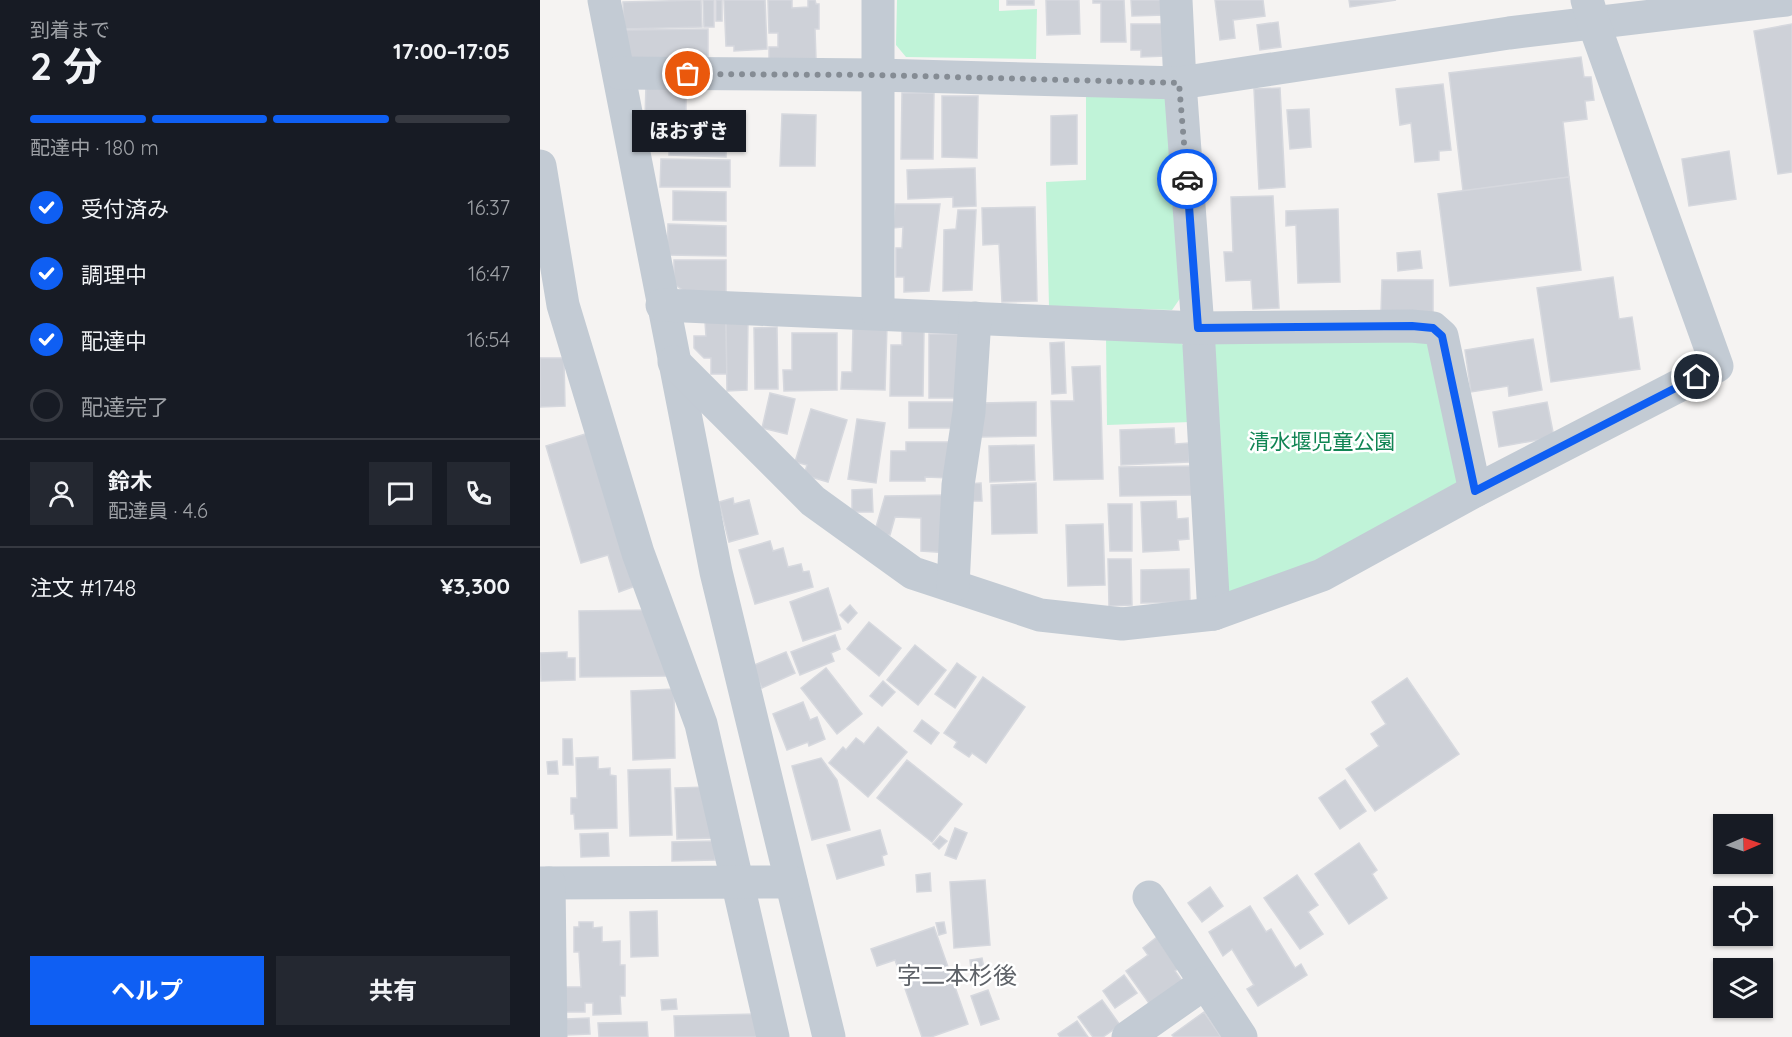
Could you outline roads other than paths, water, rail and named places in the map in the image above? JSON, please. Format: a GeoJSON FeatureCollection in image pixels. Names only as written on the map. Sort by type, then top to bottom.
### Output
{"type":"FeatureCollection","features":[{"type":"Feature","properties":{"kind":"street"},"geometry":{"type":"LineString","coordinates":[[604,0],[716,572],[829,1037]]}},
{"type":"Feature","properties":{"kind":"street"},"geometry":{"type":"LineString","coordinates":[[878,0],[878,313]]}},
{"type":"Feature","properties":{"kind":"street"},"geometry":{"type":"LineString","coordinates":[[1176,0],[1179,83],[1198,328],[1214,614]]}},
{"type":"Feature","properties":{"kind":"street"},"geometry":{"type":"LineString","coordinates":[[619,73],[877,75],[1179,83],[1509,33],[1590,12],[1786,0]]}},
{"type":"Feature","properties":{"kind":"street"},"geometry":{"type":"LineString","coordinates":[[674,362],[813,501],[913,573],[1040,615],[1122,624],[1214,614],[1322,575],[1475,491],[1717,366],[1590,12]]}},
{"type":"Feature","properties":{"kind":"street"},"geometry":{"type":"LineString","coordinates":[[540,166],[552,305],[638,553],[701,724],[773,1037]]}},
{"type":"Feature","properties":{"kind":"street"},"geometry":{"type":"LineString","coordinates":[[662,305],[1198,328],[1400,326],[1433,328],[1442,336],[1475,491]]}},
{"type":"Feature","properties":{"kind":"street"},"geometry":{"type":"LineString","coordinates":[[953,586],[958,485],[969,412],[975,318]]}},
{"type":"Feature","properties":{"kind":"street"},"geometry":{"type":"LineString","coordinates":[[551,1037],[544,883],[791,882]]}},
{"type":"Feature","properties":{"kind":"street"},"geometry":{"type":"LineString","coordinates":[[1149,897],[1241,1037]]}},
{"type":"Feature","properties":{"kind":"street"},"geometry":{"type":"LineString","coordinates":[[1128,1037],[1205,983]]}},
{"type":"Feature","properties":{"kind":"place","name":"ほおずき"},"geometry":{"type":"Point","coordinates":[688,74]}},
{"type":"Feature","properties":{"kind":"district","name":"字二本杉後"},"geometry":{"type":"Point","coordinates":[957,976]}},
{"type":"Feature","properties":{"kind":"park label","name":"清水堰児童公園"},"geometry":{"type":"Point","coordinates":[1322,442]}}]}
